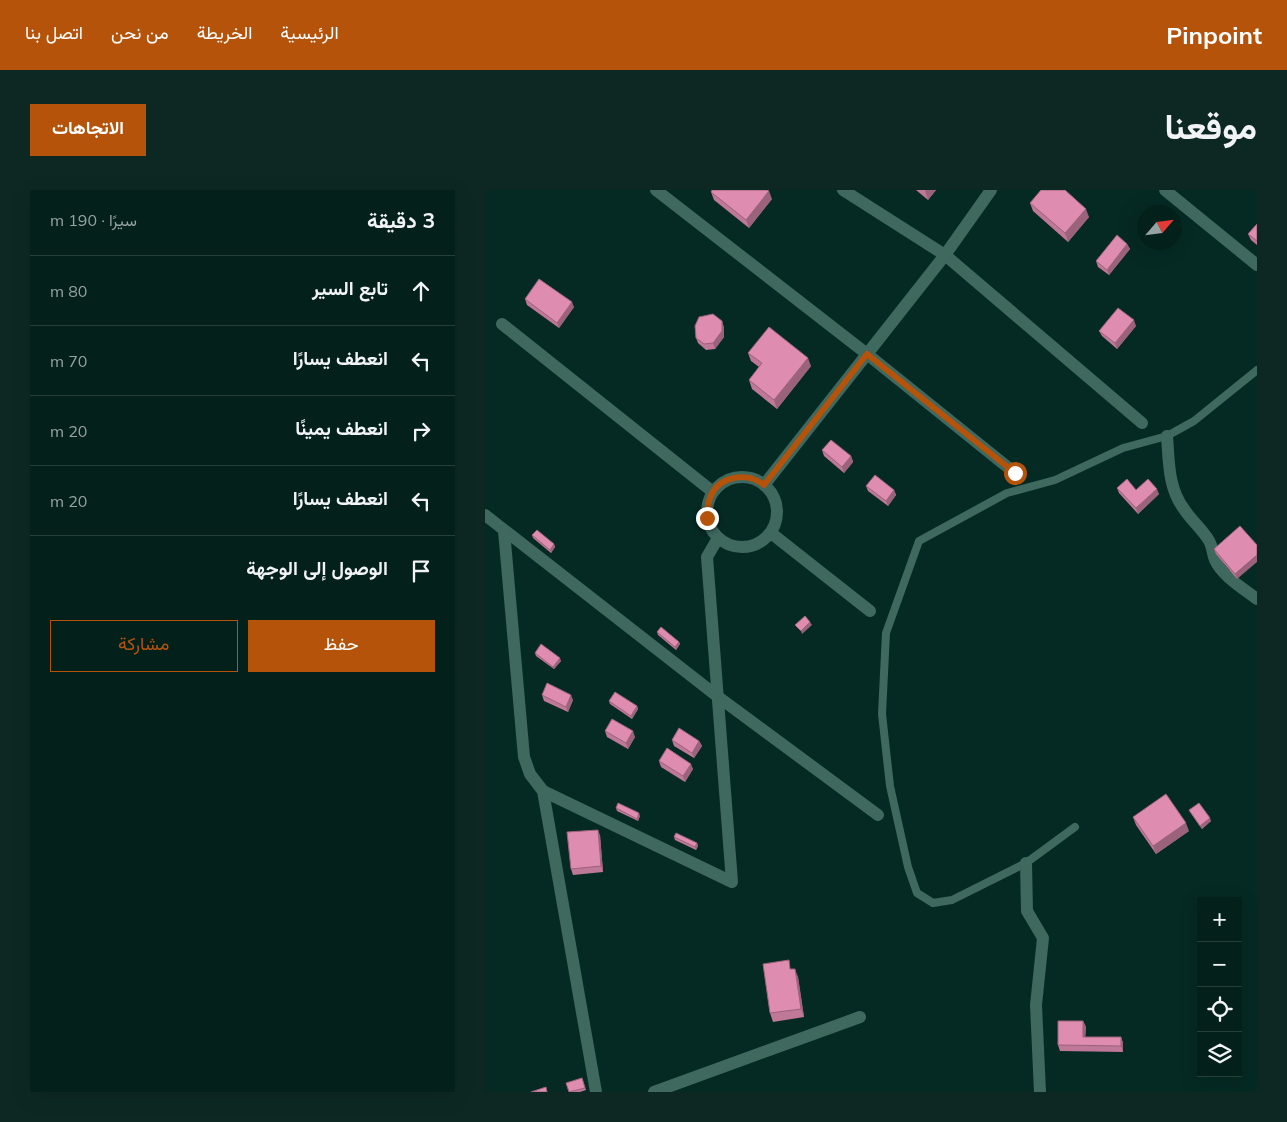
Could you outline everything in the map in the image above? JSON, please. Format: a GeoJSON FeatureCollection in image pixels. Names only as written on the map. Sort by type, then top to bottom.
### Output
{"type":"FeatureCollection","features":[{"type":"Feature","properties":{"kind":"street"},"geometry":{"type":"LineString","coordinates":[[656,190],[867,354],[1015,473]]}},
{"type":"Feature","properties":{"kind":"street"},"geometry":{"type":"LineString","coordinates":[[843,190],[945,255],[1142,423]]}},
{"type":"Feature","properties":{"kind":"street"},"geometry":{"type":"LineString","coordinates":[[764,485],[945,255],[991,190]]}},
{"type":"Feature","properties":{"kind":"street"},"geometry":{"type":"LineString","coordinates":[[1165,190],[1257,265]]}},
{"type":"Feature","properties":{"kind":"street"},"geometry":{"type":"LineString","coordinates":[[502,324],[713,492]]}},
{"type":"Feature","properties":{"kind":"street"},"geometry":{"type":"LineString","coordinates":[[1167,436],[1171,480],[1179,502],[1207,537],[1219,566],[1234,582],[1257,599]]}},
{"type":"Feature","properties":{"kind":"street"},"geometry":{"type":"LineString","coordinates":[[736,477],[748,477],[759,480],[764,485],[774,498],[777,510],[776,522],[771,533],[762,541],[751,546],[728,544],[718,538],[711,529],[707,518],[710,496],[717,487],[726,480],[736,477]]}},
{"type":"Feature","properties":{"kind":"street"},"geometry":{"type":"LineString","coordinates":[[485,515],[717,696],[879,815]]}},
{"type":"Feature","properties":{"kind":"street"},"geometry":{"type":"LineString","coordinates":[[504,531],[524,757],[530,774],[543,790],[732,882],[707,557],[718,538]]}},
{"type":"Feature","properties":{"kind":"street"},"geometry":{"type":"LineString","coordinates":[[771,533],[870,611]]}},
{"type":"Feature","properties":{"kind":"street"},"geometry":{"type":"LineString","coordinates":[[543,790],[596,1092]]}},
{"type":"Feature","properties":{"kind":"street"},"geometry":{"type":"LineString","coordinates":[[1026,863],[1027,911],[1043,938],[1036,1005],[1040,1092]]}},
{"type":"Feature","properties":{"kind":"street"},"geometry":{"type":"LineString","coordinates":[[654,1092],[859,1017]]}},
{"type":"Feature","properties":{"kind":"lane"},"geometry":{"type":"LineString","coordinates":[[1075,827],[1026,863],[952,900],[933,903],[917,892],[908,867],[890,786],[882,714],[886,633],[919,541],[1007,492],[1055,480],[1123,448],[1167,436],[1194,421],[1257,370]]}},
{"type":"Feature","properties":{"kind":"building"},"geometry":{"type":"Polygon","coordinates":[[[712,190],[769,191],[746,220],[711,192],[712,190]]]}},
{"type":"Feature","properties":{"kind":"building"},"geometry":{"type":"Polygon","coordinates":[[[1041,190],[1065,190],[1086,209],[1065,233],[1030,203],[1041,190]]]}},
{"type":"Feature","properties":{"kind":"building"},"geometry":{"type":"Polygon","coordinates":[[[1257,224],[1257,241],[1248,234],[1257,224]]]}},
{"type":"Feature","properties":{"kind":"building"},"geometry":{"type":"Polygon","coordinates":[[[1117,235],[1127,244],[1107,270],[1096,261],[1117,235]]]}},
{"type":"Feature","properties":{"kind":"building"},"geometry":{"type":"Polygon","coordinates":[[[539,279],[572,302],[557,323],[525,299],[539,279]]]}},
{"type":"Feature","properties":{"kind":"building"},"geometry":{"type":"Polygon","coordinates":[[[1118,308],[1134,320],[1115,343],[1099,331],[1118,308]]]}},
{"type":"Feature","properties":{"kind":"building"},"geometry":{"type":"Polygon","coordinates":[[[713,314],[722,321],[722,331],[713,343],[704,344],[696,338],[695,326],[699,317],[713,314]]]}},
{"type":"Feature","properties":{"kind":"building"},"geometry":{"type":"Polygon","coordinates":[[[769,327],[808,358],[774,400],[749,380],[762,363],[748,353],[769,327]]]}},
{"type":"Feature","properties":{"kind":"building"},"geometry":{"type":"Polygon","coordinates":[[[831,440],[851,456],[842,467],[822,450],[831,440]]]}},
{"type":"Feature","properties":{"kind":"building"},"geometry":{"type":"Polygon","coordinates":[[[875,475],[894,490],[886,501],[866,486],[875,475]]]}},
{"type":"Feature","properties":{"kind":"building"},"geometry":{"type":"Polygon","coordinates":[[[1127,479],[1136,490],[1148,479],[1157,489],[1136,508],[1117,488],[1127,479]]]}},
{"type":"Feature","properties":{"kind":"building"},"geometry":{"type":"Polygon","coordinates":[[[1240,526],[1257,545],[1257,555],[1235,574],[1214,549],[1240,526]]]}},
{"type":"Feature","properties":{"kind":"building"},"geometry":{"type":"Polygon","coordinates":[[[537,530],[554,544],[550,550],[532,535],[537,530]]]}},
{"type":"Feature","properties":{"kind":"building"},"geometry":{"type":"Polygon","coordinates":[[[805,616],[810,622],[801,631],[795,625],[805,616]]]}},
{"type":"Feature","properties":{"kind":"building"},"geometry":{"type":"Polygon","coordinates":[[[661,627],[679,642],[675,647],[657,632],[661,627]]]}},
{"type":"Feature","properties":{"kind":"building"},"geometry":{"type":"Polygon","coordinates":[[[541,644],[560,658],[553,667],[535,653],[541,644]]]}},
{"type":"Feature","properties":{"kind":"building"},"geometry":{"type":"Polygon","coordinates":[[[547,683],[571,695],[566,707],[542,695],[547,683]]]}},
{"type":"Feature","properties":{"kind":"building"},"geometry":{"type":"Polygon","coordinates":[[[615,692],[637,706],[631,716],[609,701],[615,692]]]}},
{"type":"Feature","properties":{"kind":"building"},"geometry":{"type":"Polygon","coordinates":[[[612,719],[633,731],[626,743],[605,731],[612,719]]]}},
{"type":"Feature","properties":{"kind":"building"},"geometry":{"type":"Polygon","coordinates":[[[679,728],[699,741],[692,753],[672,740],[679,728]]]}},
{"type":"Feature","properties":{"kind":"building"},"geometry":{"type":"Polygon","coordinates":[[[667,748],[691,764],[683,776],[659,761],[667,748]]]}},
{"type":"Feature","properties":{"kind":"building"},"geometry":{"type":"Polygon","coordinates":[[[1166,794],[1186,823],[1153,846],[1133,817],[1166,794]]]}},
{"type":"Feature","properties":{"kind":"building"},"geometry":{"type":"Polygon","coordinates":[[[618,803],[639,813],[637,819],[616,808],[618,803]]]}},
{"type":"Feature","properties":{"kind":"building"},"geometry":{"type":"Polygon","coordinates":[[[1199,803],[1210,818],[1200,826],[1189,810],[1199,803]]]}},
{"type":"Feature","properties":{"kind":"building"},"geometry":{"type":"Polygon","coordinates":[[[598,830],[601,866],[571,869],[567,832],[598,830]]]}},
{"type":"Feature","properties":{"kind":"building"},"geometry":{"type":"Polygon","coordinates":[[[676,833],[697,843],[695,847],[674,837],[676,833]]]}},
{"type":"Feature","properties":{"kind":"building"},"geometry":{"type":"Polygon","coordinates":[[[789,960],[790,969],[795,969],[801,1009],[770,1013],[763,964],[789,960]]]}},
{"type":"Feature","properties":{"kind":"building"},"geometry":{"type":"Polygon","coordinates":[[[1058,1021],[1083,1021],[1083,1037],[1121,1037],[1121,1046],[1058,1045],[1058,1021]]]}},
{"type":"Feature","properties":{"kind":"building"},"geometry":{"type":"Polygon","coordinates":[[[582,1078],[585,1088],[569,1092],[566,1083],[582,1078]]]}},
{"type":"Feature","properties":{"kind":"building"},"geometry":{"type":"Polygon","coordinates":[[[546,1087],[547,1092],[531,1092],[546,1087]]]}},
{"type":"Feature","properties":{"kind":"route"},"geometry":{"type":"LineString","coordinates":[[707,518],[710,496],[726,480],[736,477],[748,477],[759,480],[764,485],[867,354],[1015,473]]}}]}
